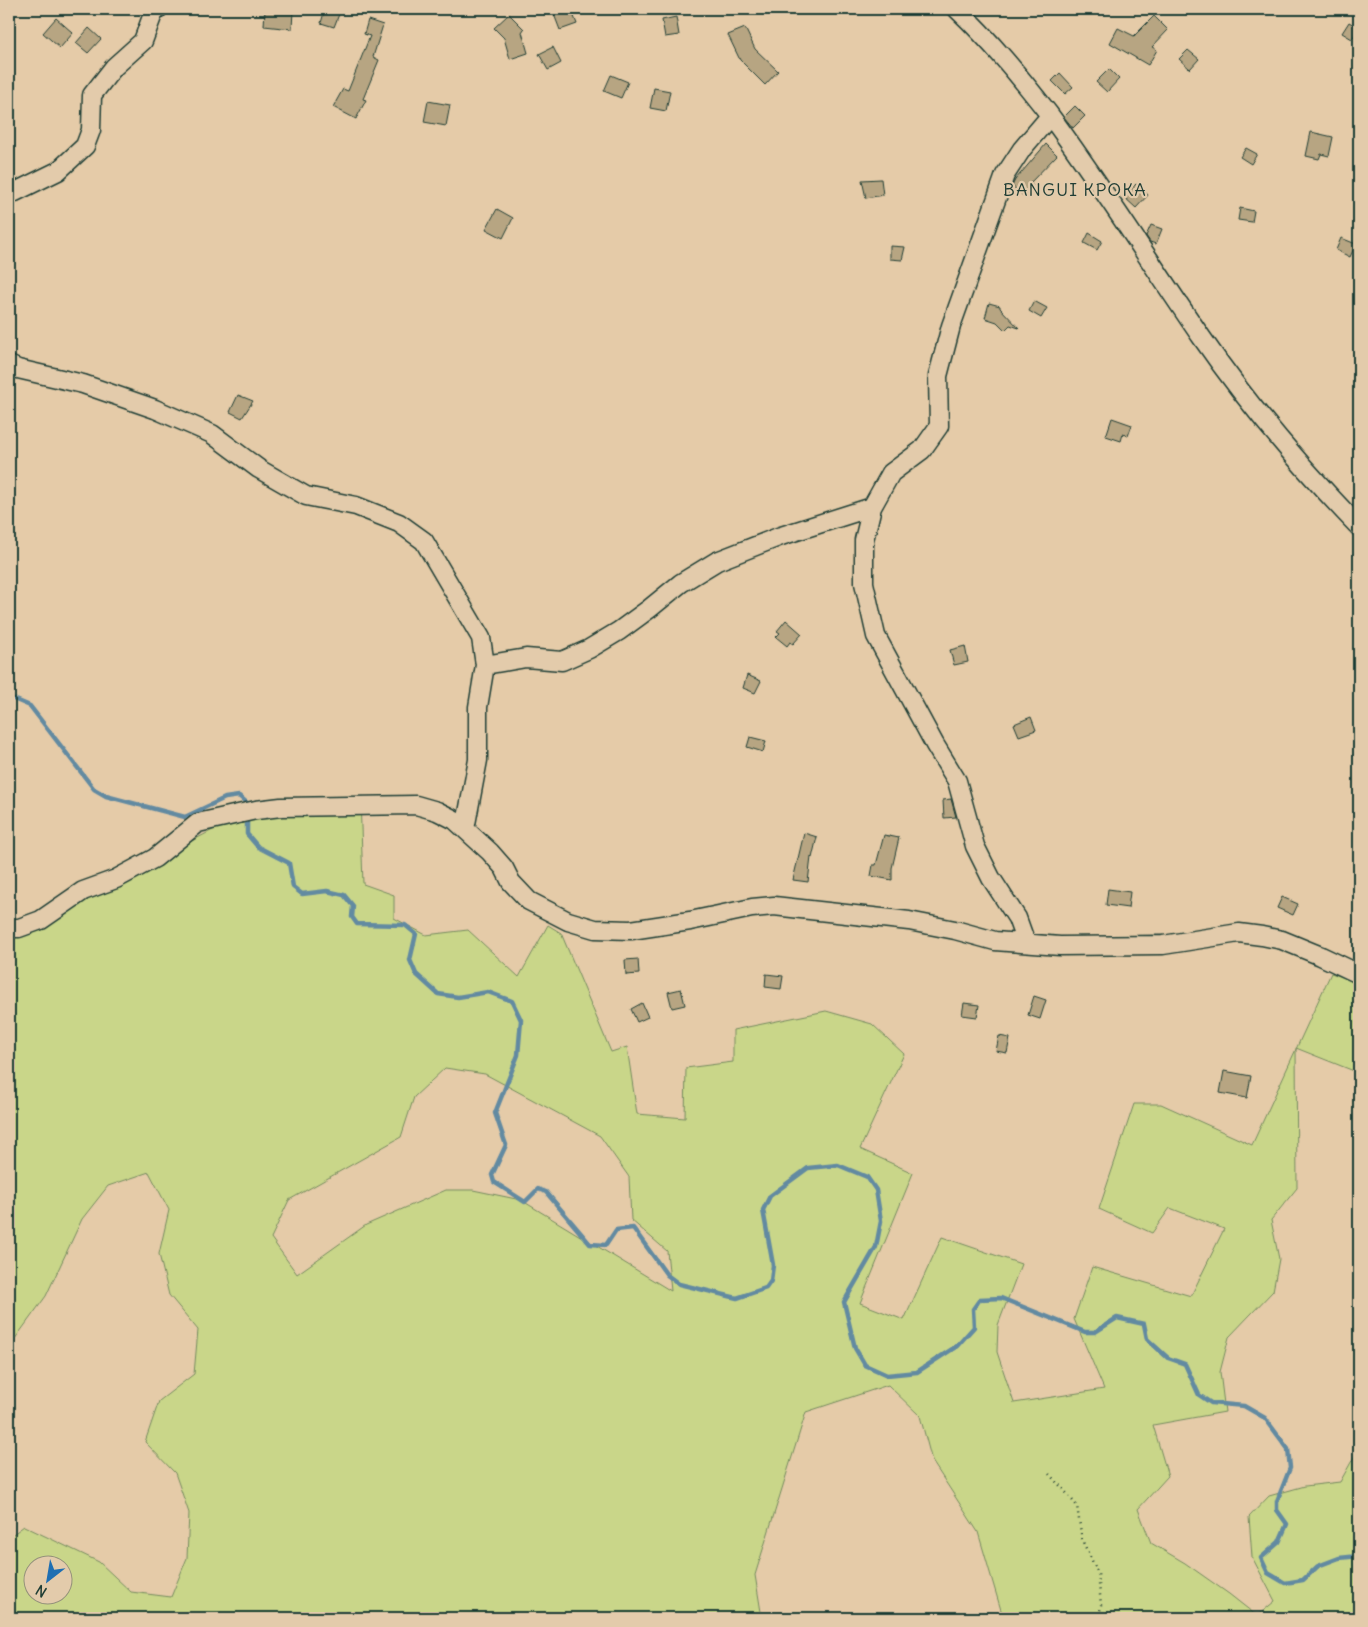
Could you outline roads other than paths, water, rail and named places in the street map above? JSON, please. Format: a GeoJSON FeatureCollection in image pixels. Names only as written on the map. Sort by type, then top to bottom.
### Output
{"type":"FeatureCollection","features":[{"type":"Feature","properties":{"kind":"street"},"geometry":{"type":"LineString","coordinates":[[9,195],[58,171],[85,146],[91,130],[92,95],[114,67],[143,41],[153,14],[158,9]]}},
{"type":"Feature","properties":{"kind":"street"},"geometry":{"type":"LineString","coordinates":[[957,9],[980,30],[1026,84],[1050,116],[1105,192],[1203,340],[1267,426],[1359,527]]}},
{"type":"Feature","properties":{"kind":"street"},"geometry":{"type":"LineString","coordinates":[[1026,944],[1016,918],[990,878],[975,846],[957,781],[876,636],[864,583],[864,540],[872,507],[891,473],[922,450],[939,426],[938,376],[951,326],[1005,175],[1022,149],[1050,116]]}},
{"type":"Feature","properties":{"kind":"street"},"geometry":{"type":"LineString","coordinates":[[9,365],[18,369],[83,384],[155,409],[212,434],[258,469],[306,496],[356,506],[399,523],[424,541],[481,638],[486,665],[478,707],[478,760],[465,829]]}},
{"type":"Feature","properties":{"kind":"street"},"geometry":{"type":"LineString","coordinates":[[486,665],[526,658],[562,660],[589,649],[649,610],[681,583],[717,561],[781,536],[872,507]]}},
{"type":"Feature","properties":{"kind":"street"},"geometry":{"type":"LineString","coordinates":[[9,928],[19,928],[41,920],[83,891],[116,879],[155,858],[198,823],[256,810],[281,807],[416,806],[437,810],[455,820],[490,852],[504,868],[511,882],[529,901],[568,921],[595,929],[631,930],[690,921],[752,908],[774,906],[909,921],[955,930],[995,941],[1060,946],[1163,945],[1239,933],[1282,940],[1359,974]]}},
{"type":"Feature","properties":{"kind":"waterway"},"geometry":{"type":"LineString","coordinates":[[9,697],[30,706],[94,789],[106,796],[185,817],[225,798],[239,796],[247,803],[247,809]]}},
{"type":"Feature","properties":{"kind":"waterway"},"geometry":{"type":"LineString","coordinates":[[247,817],[247,834],[258,847],[289,863],[293,887],[302,894],[327,891],[344,895],[353,906],[352,917],[357,924],[405,925],[416,934],[410,960],[416,974],[438,994],[458,997],[488,992],[512,1001],[521,1020],[518,1055],[495,1113],[506,1145],[492,1175],[494,1182],[525,1202],[538,1189],[546,1192],[590,1244],[606,1245],[616,1230],[633,1228],[667,1275],[679,1284],[737,1298],[766,1288],[771,1281],[773,1265],[763,1210],[770,1196],[808,1168],[838,1165],[867,1177],[876,1190],[881,1221],[876,1247],[844,1302],[855,1348],[865,1365],[887,1375],[917,1372],[957,1346],[974,1327],[973,1309],[980,1299],[1001,1298],[1085,1332],[1095,1332],[1117,1318],[1144,1324],[1147,1339],[1168,1358],[1185,1364],[1199,1395],[1211,1403],[1244,1406],[1265,1418],[1288,1449],[1290,1468],[1277,1501],[1277,1510],[1287,1524],[1279,1542],[1261,1558],[1268,1573],[1285,1583],[1303,1580],[1318,1566],[1339,1558],[1359,1556]]}},
{"type":"Feature","properties":{"kind":"district","name":"BANGUI KPOKA"},"geometry":{"type":"Point","coordinates":[1075,190]}}]}
